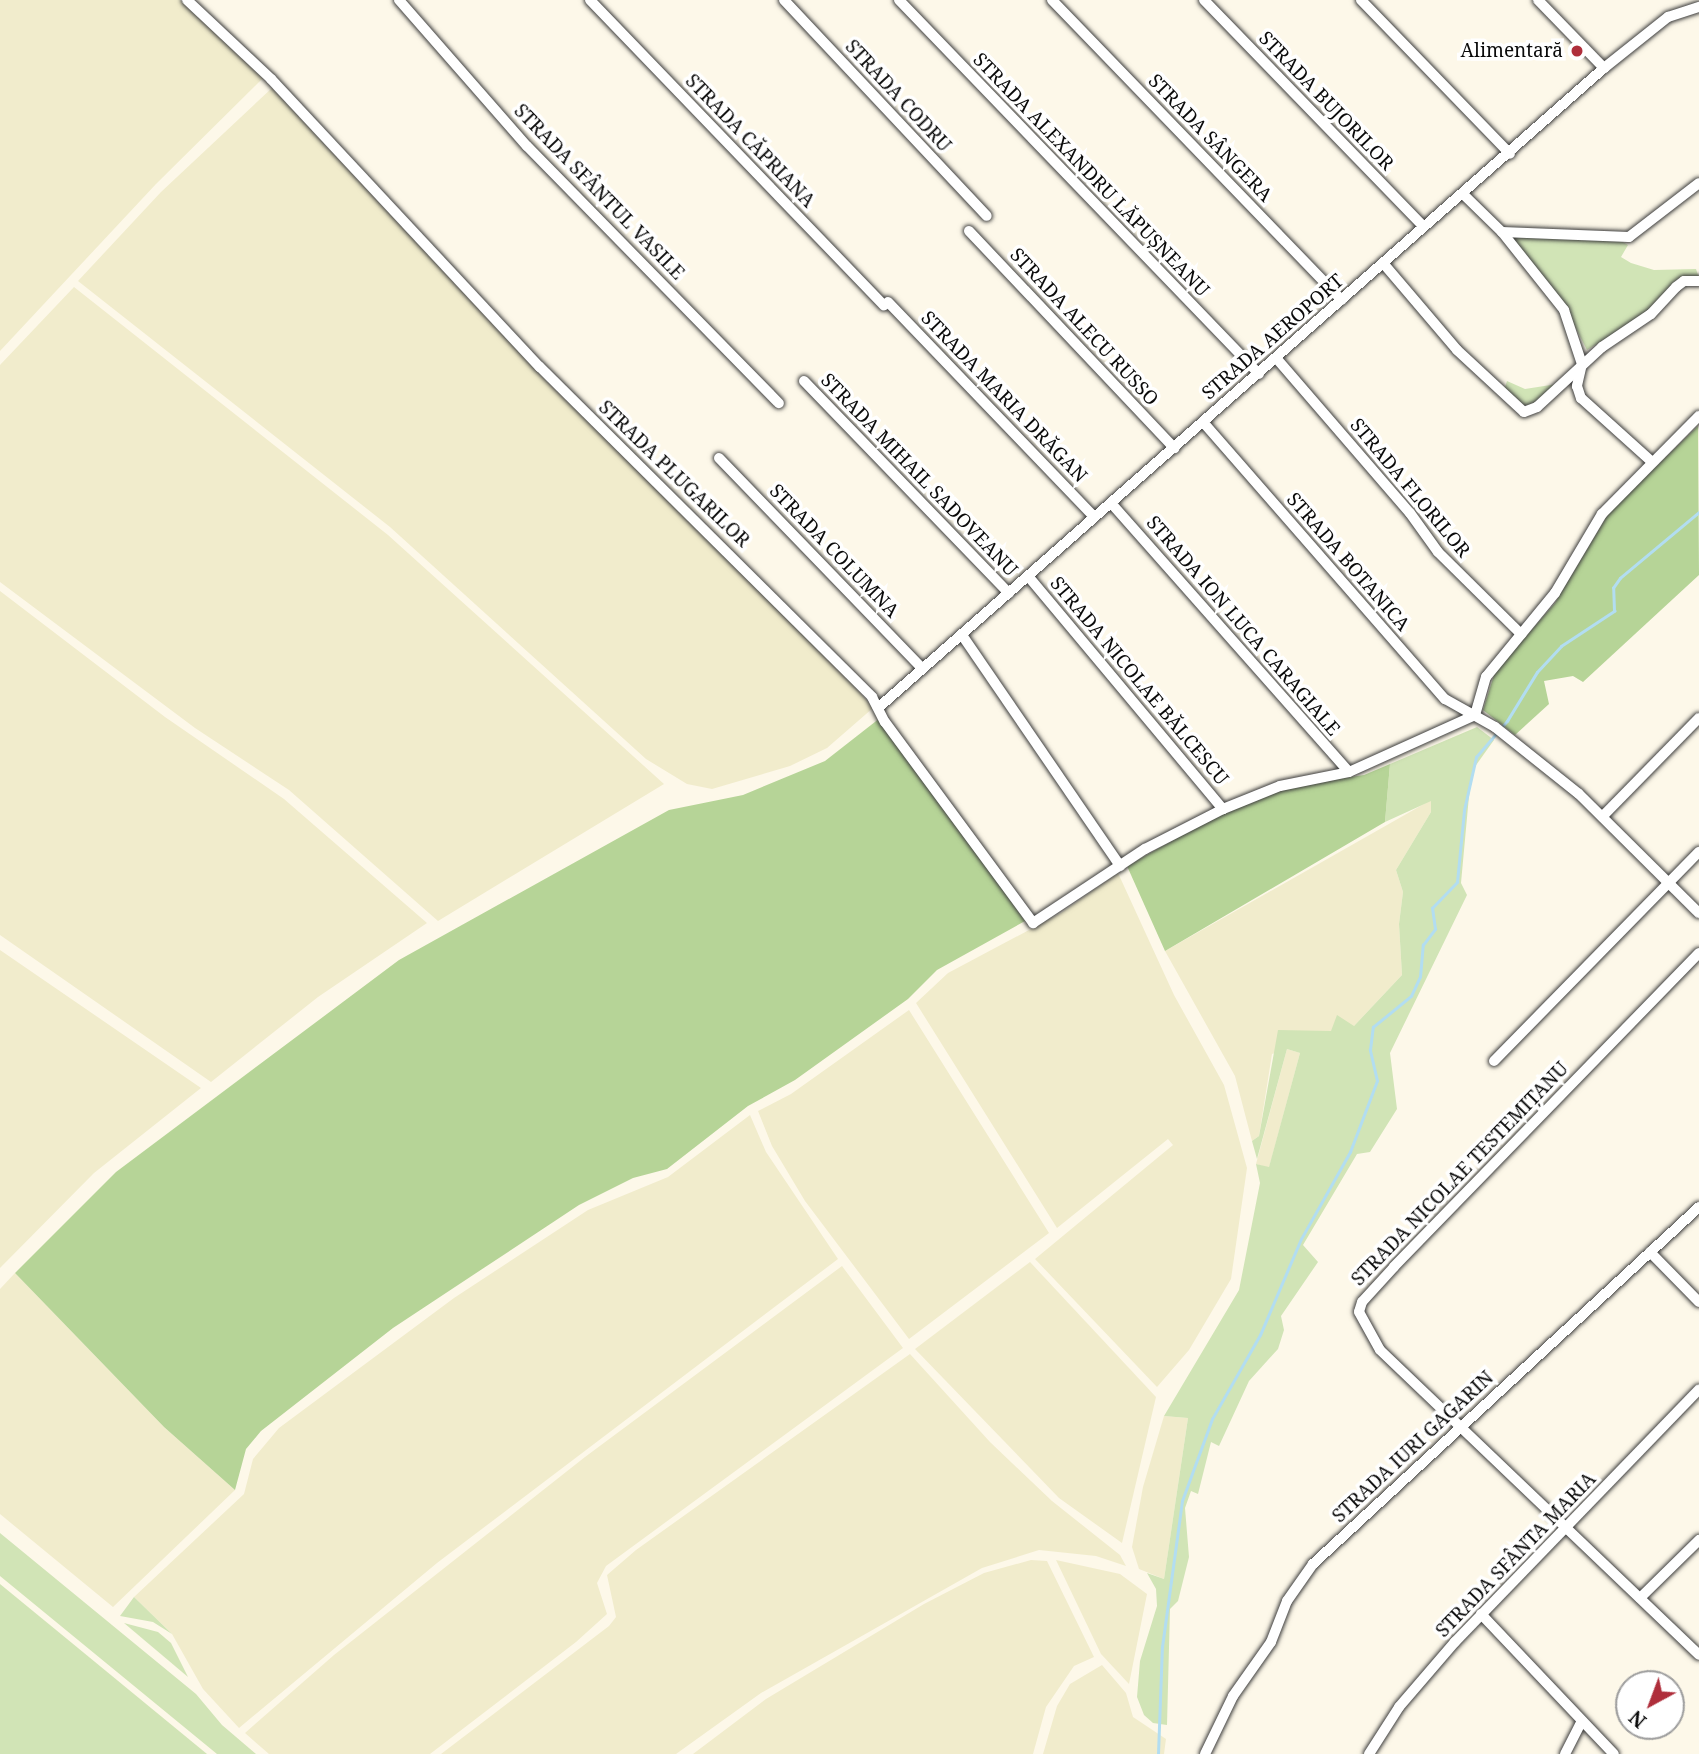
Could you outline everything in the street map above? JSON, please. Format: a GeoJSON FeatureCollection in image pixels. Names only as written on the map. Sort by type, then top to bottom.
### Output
{"type":"FeatureCollection","features":[{"type":"Feature","properties":{"kind":"street","name":"STRADA PLUGARILOR"},"geometry":{"type":"LineString","coordinates":[[187,0],[271,79],[540,368],[774,596],[878,708],[1033,923],[1120,866]]}},
{"type":"Feature","properties":{"kind":"street","name":"STRADA SFÂNTUL VASILE"},"geometry":{"type":"LineString","coordinates":[[399,0],[527,146],[779,403]]}},
{"type":"Feature","properties":{"kind":"street","name":"STRADA CĂPRIANA"},"geometry":{"type":"LineString","coordinates":[[590,0],[886,304]]}},
{"type":"Feature","properties":{"kind":"street","name":"STRADA CODRU"},"geometry":{"type":"LineString","coordinates":[[784,0],[987,216]]}},
{"type":"Feature","properties":{"kind":"street","name":"STRADA ALEXANDRU LĂPUȘNEANU"},"geometry":{"type":"LineString","coordinates":[[899,0],[1259,374]]}},
{"type":"Feature","properties":{"kind":"street","name":"STRADA SÂNGERA"},"geometry":{"type":"LineString","coordinates":[[1052,0],[1342,300]]}},
{"type":"Feature","properties":{"kind":"street","name":"STRADA BUJORILOR"},"geometry":{"type":"LineString","coordinates":[[1204,0],[1423,226]]}},
{"type":"Feature","properties":{"kind":"street"},"geometry":{"type":"LineString","coordinates":[[1361,0],[1510,154]]}},
{"type":"Feature","properties":{"kind":"street"},"geometry":{"type":"LineString","coordinates":[[1538,0],[1604,68]]}},
{"type":"Feature","properties":{"kind":"street","name":"STRADA AEROPORT"},"geometry":{"type":"LineString","coordinates":[[878,708],[1278,359],[1423,226],[1510,154],[1604,68],[1668,17],[1691,5]]}},
{"type":"Feature","properties":{"kind":"street"},"geometry":{"type":"LineString","coordinates":[[1502,232],[1629,237],[1699,183]]}},
{"type":"Feature","properties":{"kind":"street"},"geometry":{"type":"LineString","coordinates":[[1463,194],[1502,232],[1564,310],[1582,363],[1577,386],[1581,398],[1652,462]]}},
{"type":"Feature","properties":{"kind":"street","name":"STRADA ALECU RUSSO"},"geometry":{"type":"LineString","coordinates":[[969,231],[1174,448]]}},
{"type":"Feature","properties":{"kind":"street"},"geometry":{"type":"LineString","coordinates":[[1383,263],[1457,350],[1524,412],[1545,400],[1582,363],[1651,314],[1675,287],[1684,281],[1699,281]]}},
{"type":"Feature","properties":{"kind":"street","name":"STRADA MARIA DRĂGAN"},"geometry":{"type":"LineString","coordinates":[[886,304],[1094,517]]}},
{"type":"Feature","properties":{"kind":"street","name":"STRADA FLORILOR"},"geometry":{"type":"LineString","coordinates":[[1278,359],[1438,552],[1521,634]]}},
{"type":"Feature","properties":{"kind":"street","name":"STRADA MIHAIL SADOVEANU"},"geometry":{"type":"LineString","coordinates":[[804,381],[1009,593]]}},
{"type":"Feature","properties":{"kind":"street"},"geometry":{"type":"LineString","coordinates":[[962,635],[1120,866],[1223,809],[1280,786],[1349,772],[1475,716],[1486,677],[1555,593],[1602,514],[1699,416]]}},
{"type":"Feature","properties":{"kind":"street","name":"STRADA BOTANICA"},"geometry":{"type":"LineString","coordinates":[[1203,422],[1445,699],[1495,727],[1603,816],[1699,913]]}},
{"type":"Feature","properties":{"kind":"street","name":"STRADA COLUMNA"},"geometry":{"type":"LineString","coordinates":[[719,458],[923,669]]}},
{"type":"Feature","properties":{"kind":"street","name":"STRADA ION LUCA CARAGIALE"},"geometry":{"type":"LineString","coordinates":[[1111,503],[1349,772]]}},
{"type":"Feature","properties":{"kind":"street","name":"STRADA NICOLAE BĂLCESCU"},"geometry":{"type":"LineString","coordinates":[[1028,576],[1223,809]]}},
{"type":"Feature","properties":{"kind":"street"},"geometry":{"type":"LineString","coordinates":[[1603,816],[1699,718]]}},
{"type":"Feature","properties":{"kind":"street"},"geometry":{"type":"LineString","coordinates":[[1494,1061],[1699,852]]}},
{"type":"Feature","properties":{"kind":"street","name":"STRADA NICOLAE TESTEMIȚANU"},"geometry":{"type":"LineString","coordinates":[[1699,953],[1362,1302],[1362,1323],[1380,1350],[1699,1655]]}},
{"type":"Feature","properties":{"kind":"street","name":"STRADA IURI GAGARIN"},"geometry":{"type":"LineString","coordinates":[[1205,1754],[1233,1696],[1279,1628],[1296,1585],[1462,1426],[1699,1207]]}},
{"type":"Feature","properties":{"kind":"street"},"geometry":{"type":"LineString","coordinates":[[1650,1252],[1699,1302]]}},
{"type":"Feature","properties":{"kind":"street","name":"STRADA SFÂNTA MARIA"},"geometry":{"type":"LineString","coordinates":[[1369,1754],[1399,1707],[1481,1614],[1699,1389]]}},
{"type":"Feature","properties":{"kind":"street"},"geometry":{"type":"LineString","coordinates":[[1640,1598],[1699,1540]]}},
{"type":"Feature","properties":{"kind":"street"},"geometry":{"type":"LineString","coordinates":[[1481,1614],[1614,1754]]}},
{"type":"Feature","properties":{"kind":"street"},"geometry":{"type":"LineString","coordinates":[[1565,1754],[1582,1721]]}},
{"type":"Feature","properties":{"kind":"shaded area"},"geometry":{"type":"Polygon","coordinates":[[[0,0],[180,0],[263,78],[156,184],[0,351],[0,0]]]}},
{"type":"Feature","properties":{"kind":"shaded area"},"geometry":{"type":"Polygon","coordinates":[[[272,88],[542,377],[829,656],[873,708],[827,748],[790,766],[712,789],[687,784],[646,759],[390,527],[78,281],[161,192],[272,88]]]}},
{"type":"Feature","properties":{"kind":"shaded area"},"geometry":{"type":"Polygon","coordinates":[[[74,287],[388,535],[664,784],[438,921],[289,790],[195,728],[0,582],[0,365],[74,287]]]}},
{"type":"Feature","properties":{"kind":"shaded area"},"geometry":{"type":"Polygon","coordinates":[[[0,591],[165,717],[284,799],[427,923],[318,997],[211,1082],[0,935],[0,591]]]}},
{"type":"Feature","properties":{"kind":"shaded area"},"geometry":{"type":"Polygon","coordinates":[[[1431,800],[1431,812],[1396,870],[1403,892],[1399,924],[1402,975],[1354,1026],[1272,1054],[1259,1136],[1252,1141],[1235,1076],[1165,951],[1431,800]]]}},
{"type":"Feature","properties":{"kind":"shaded area"},"geometry":{"type":"Polygon","coordinates":[[[1118,873],[1174,995],[1224,1085],[1247,1168],[1231,1279],[1189,1350],[1157,1387],[1035,1259],[1173,1145],[1168,1139],[1057,1228],[916,1003],[948,973],[1061,913],[1118,873]]]}},
{"type":"Feature","properties":{"kind":"shaded area"},"geometry":{"type":"Polygon","coordinates":[[[0,950],[201,1088],[94,1173],[0,1268],[0,950]]]}},
{"type":"Feature","properties":{"kind":"shaded area"},"geometry":{"type":"Polygon","coordinates":[[[909,1010],[1049,1233],[909,1339],[805,1201],[772,1146],[758,1111],[791,1094],[909,1010]]]}},
{"type":"Feature","properties":{"kind":"shaded area"},"geometry":{"type":"Polygon","coordinates":[[[1287,1049],[1300,1053],[1269,1168],[1256,1164],[1287,1049]]]}},
{"type":"Feature","properties":{"kind":"shaded area"},"geometry":{"type":"Polygon","coordinates":[[[750,1115],[766,1152],[838,1259],[437,1563],[239,1728],[203,1689],[172,1634],[134,1597],[244,1494],[253,1459],[279,1428],[454,1298],[588,1210],[668,1177],[750,1115]]]}},
{"type":"Feature","properties":{"kind":"shaded area"},"geometry":{"type":"Polygon","coordinates":[[[1030,1262],[1156,1397],[1122,1543],[1059,1498],[915,1349],[1030,1262]]]}},
{"type":"Feature","properties":{"kind":"shaded area"},"geometry":{"type":"Polygon","coordinates":[[[842,1266],[903,1348],[606,1566],[597,1583],[607,1614],[576,1642],[430,1754],[269,1754],[245,1733],[334,1655],[585,1457],[842,1266]]]}},
{"type":"Feature","properties":{"kind":"shaded area"},"geometry":{"type":"Polygon","coordinates":[[[15,1273],[164,1427],[235,1490],[113,1607],[0,1514],[0,1289],[15,1273]]]}},
{"type":"Feature","properties":{"kind":"shaded area"},"geometry":{"type":"Polygon","coordinates":[[[910,1354],[990,1442],[1052,1501],[1120,1555],[1126,1566],[1096,1556],[1039,1550],[982,1568],[761,1693],[676,1754],[441,1754],[609,1626],[616,1617],[607,1575],[636,1550],[910,1354]]]}},
{"type":"Feature","properties":{"kind":"shaded area"},"geometry":{"type":"Polygon","coordinates":[[[1164,1416],[1188,1418],[1164,1579],[1139,1569],[1132,1547],[1143,1487],[1164,1416]]]}},
{"type":"Feature","properties":{"kind":"shaded area"},"geometry":{"type":"Polygon","coordinates":[[[1031,1560],[1047,1561],[1094,1657],[1074,1666],[1046,1707],[1033,1754],[693,1754],[766,1699],[924,1604],[984,1573],[1031,1560]]]}},
{"type":"Feature","properties":{"kind":"shaded area"},"geometry":{"type":"Polygon","coordinates":[[[1056,1560],[1120,1574],[1147,1594],[1129,1684],[1101,1654],[1056,1560]]]}},
{"type":"Feature","properties":{"kind":"shaded area"},"geometry":{"type":"Polygon","coordinates":[[[1102,1665],[1126,1693],[1133,1717],[1166,1739],[1164,1754],[1043,1754],[1057,1706],[1070,1684],[1102,1665]]]}},
{"type":"Feature","properties":{"kind":"green space"},"geometry":{"type":"Polygon","coordinates":[[[1511,237],[1619,240],[1628,245],[1621,257],[1631,263],[1654,270],[1696,269],[1699,278],[1678,280],[1646,314],[1587,350],[1565,307],[1511,237]]]}},
{"type":"Feature","properties":{"kind":"green space"},"geometry":{"type":"Polygon","coordinates":[[[1507,381],[1525,389],[1557,384],[1533,405],[1524,405],[1503,393],[1507,381]]]}},
{"type":"Feature","properties":{"kind":"green space"},"geometry":{"type":"Polygon","coordinates":[[[1698,426],[1699,575],[1583,682],[1573,676],[1544,681],[1549,704],[1515,735],[1483,710],[1495,672],[1555,603],[1610,511],[1698,426]]]}},
{"type":"Feature","properties":{"kind":"green space"},"geometry":{"type":"Polygon","coordinates":[[[880,718],[1025,921],[937,970],[908,999],[795,1080],[748,1106],[667,1169],[633,1178],[579,1205],[393,1328],[261,1431],[246,1449],[235,1490],[164,1427],[15,1273],[116,1172],[399,960],[669,810],[743,795],[825,761],[880,718]]]}},
{"type":"Feature","properties":{"kind":"green space"},"geometry":{"type":"Polygon","coordinates":[[[1477,727],[1494,740],[1474,768],[1469,796],[1461,883],[1467,895],[1390,1053],[1397,1109],[1370,1152],[1357,1154],[1303,1245],[1318,1262],[1281,1316],[1284,1330],[1278,1349],[1249,1381],[1219,1446],[1211,1442],[1198,1494],[1191,1491],[1185,1508],[1189,1557],[1178,1601],[1170,1609],[1167,1725],[1153,1723],[1144,1715],[1137,1697],[1140,1661],[1157,1606],[1156,1589],[1147,1573],[1164,1579],[1188,1418],[1164,1416],[1239,1290],[1260,1183],[1256,1164],[1269,1167],[1300,1053],[1287,1049],[1257,1159],[1252,1141],[1259,1136],[1278,1030],[1331,1031],[1337,1015],[1354,1026],[1402,975],[1399,924],[1403,892],[1396,870],[1431,812],[1431,801],[1385,822],[1390,764],[1477,727]]]}},
{"type":"Feature","properties":{"kind":"green space"},"geometry":{"type":"Polygon","coordinates":[[[1390,764],[1385,822],[1165,951],[1127,866],[1222,813],[1283,787],[1364,775],[1390,764]]]}},
{"type":"Feature","properties":{"kind":"green space"},"geometry":{"type":"Polygon","coordinates":[[[0,1533],[196,1694],[222,1725],[256,1754],[217,1754],[0,1576],[0,1533]]]}},
{"type":"Feature","properties":{"kind":"green space"},"geometry":{"type":"Polygon","coordinates":[[[0,1584],[78,1648],[207,1754],[0,1754],[0,1584]]]}},
{"type":"Feature","properties":{"kind":"green space"},"geometry":{"type":"Polygon","coordinates":[[[134,1597],[172,1634],[153,1622],[120,1616],[134,1597]]]}},
{"type":"Feature","properties":{"kind":"green space"},"geometry":{"type":"Polygon","coordinates":[[[124,1623],[158,1632],[171,1643],[188,1677],[124,1623]]]}},
{"type":"Feature","properties":{"kind":"waterway"},"geometry":{"type":"LineString","coordinates":[[1158,1754],[1162,1647],[1182,1501],[1212,1419],[1260,1335],[1301,1239],[1350,1152],[1377,1081],[1370,1050],[1373,1027],[1411,996],[1420,977],[1423,945],[1435,929],[1432,908],[1457,882],[1464,810],[1476,757],[1507,721],[1537,672],[1561,646],[1614,611],[1613,588],[1620,578],[1699,512]]}},
{"type":"Feature","properties":{"kind":"place","name":"Alimentară"},"geometry":{"type":"Point","coordinates":[1577,51]}}]}
